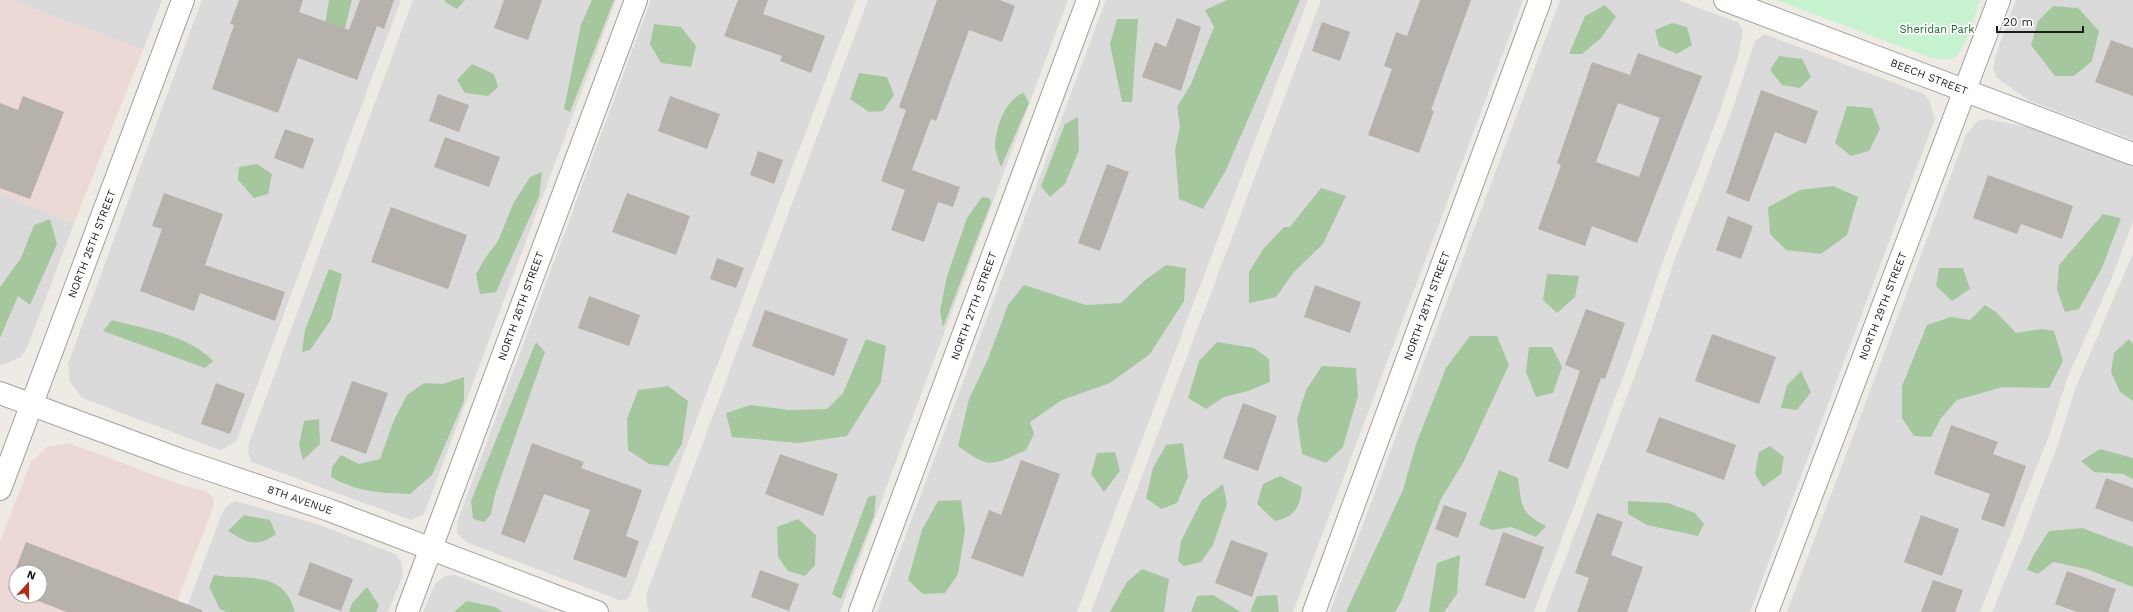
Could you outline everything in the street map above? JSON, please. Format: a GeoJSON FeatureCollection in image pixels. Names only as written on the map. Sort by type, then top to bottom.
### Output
{"type":"FeatureCollection","features":[{"type":"Feature","properties":{"kind":"street","name":"NORTH 25TH STREET"},"geometry":{"type":"LineString","coordinates":[[0,489],[183,0]]}},
{"type":"Feature","properties":{"kind":"street","name":"NORTH 26TH STREET"},"geometry":{"type":"LineString","coordinates":[[407,612],[636,0]]}},
{"type":"Feature","properties":{"kind":"street","name":"NORTH 27TH STREET"},"geometry":{"type":"LineString","coordinates":[[860,612],[1088,0]]}},
{"type":"Feature","properties":{"kind":"street","name":"NORTH 28TH STREET"},"geometry":{"type":"LineString","coordinates":[[1314,612],[1540,0]]}},
{"type":"Feature","properties":{"kind":"street","name":"BEECH STREET"},"geometry":{"type":"LineString","coordinates":[[1725,0],[2133,154]]}},
{"type":"Feature","properties":{"kind":"street","name":"NORTH 29TH STREET"},"geometry":{"type":"LineString","coordinates":[[1767,612],[1999,0]]}},
{"type":"Feature","properties":{"kind":"street","name":"8TH AVENUE"},"geometry":{"type":"LineString","coordinates":[[0,393],[181,460],[329,510],[598,612]]}},
{"type":"Feature","properties":{"kind":"shaded area"},"geometry":{"type":"Polygon","coordinates":[[[0,0],[11,0],[143,50],[74,223],[0,194],[0,0]]]}},
{"type":"Feature","properties":{"kind":"shaded area"},"geometry":{"type":"Polygon","coordinates":[[[11,0],[162,0],[143,50],[11,0]]]}},
{"type":"Feature","properties":{"kind":"shaded area"},"geometry":{"type":"Polygon","coordinates":[[[202,0],[401,0],[236,442],[220,450],[82,398],[70,382],[68,364],[202,0]]]}},
{"type":"Feature","properties":{"kind":"shaded area"},"geometry":{"type":"Polygon","coordinates":[[[413,0],[616,0],[424,514],[411,520],[251,462],[248,453],[249,443],[413,0]]]}},
{"type":"Feature","properties":{"kind":"shaded area"},"geometry":{"type":"Polygon","coordinates":[[[651,0],[856,0],[630,595],[626,600],[619,600],[466,542],[457,533],[457,523],[651,0]]]}},
{"type":"Feature","properties":{"kind":"shaded area"},"geometry":{"type":"Polygon","coordinates":[[[868,0],[1068,0],[840,612],[650,612],[648,611],[646,595],[868,0]]]}},
{"type":"Feature","properties":{"kind":"shaded area"},"geometry":{"type":"Polygon","coordinates":[[[1106,0],[1308,0],[1077,612],[877,612],[1106,0]]]}},
{"type":"Feature","properties":{"kind":"shaded area"},"geometry":{"type":"Polygon","coordinates":[[[1321,0],[1523,0],[1293,612],[1091,612],[1321,0]]]}},
{"type":"Feature","properties":{"kind":"shaded area"},"geometry":{"type":"Polygon","coordinates":[[[1560,0],[1678,0],[1739,23],[1743,31],[1739,53],[1718,116],[1663,261],[1631,356],[1534,612],[1330,612],[1560,0]]]}},
{"type":"Feature","properties":{"kind":"shaded area"},"geometry":{"type":"Polygon","coordinates":[[[2016,0],[2133,0],[2133,140],[2030,101],[1997,78],[1993,68],[1995,57],[2016,0]]]}},
{"type":"Feature","properties":{"kind":"shaded area"},"geometry":{"type":"Polygon","coordinates":[[[1764,34],[1924,94],[1929,100],[1935,119],[1750,612],[1545,612],[1643,354],[1675,259],[1733,108],[1755,41],[1764,34]]]}},
{"type":"Feature","properties":{"kind":"shaded area"},"geometry":{"type":"Polygon","coordinates":[[[1987,119],[2033,128],[2133,167],[2133,221],[2113,275],[2067,379],[2050,433],[1980,612],[1787,612],[1966,135],[1977,121],[1987,119]]]}},
{"type":"Feature","properties":{"kind":"shaded area"},"geometry":{"type":"Polygon","coordinates":[[[0,194],[74,223],[27,348],[21,357],[2,365],[0,365],[0,194]]]}},
{"type":"Feature","properties":{"kind":"shaded area"},"geometry":{"type":"Polygon","coordinates":[[[2133,253],[2133,612],[1992,612],[2058,444],[2075,389],[2133,253]]]}},
{"type":"Feature","properties":{"kind":"shaded area"},"geometry":{"type":"Polygon","coordinates":[[[69,443],[184,486],[205,491],[213,497],[214,505],[173,612],[0,612],[0,542],[31,462],[47,447],[69,443]]]}},
{"type":"Feature","properties":{"kind":"shaded area"},"geometry":{"type":"Polygon","coordinates":[[[235,501],[317,524],[395,554],[401,561],[403,575],[388,612],[185,612],[223,511],[229,504],[235,501]]]}},
{"type":"Feature","properties":{"kind":"shaded area"},"geometry":{"type":"Polygon","coordinates":[[[455,575],[550,612],[423,612],[435,584],[445,576],[455,575]]]}},
{"type":"Feature","properties":{"kind":"green space"},"geometry":{"type":"Polygon","coordinates":[[[329,0],[352,0],[345,28],[333,37],[325,25],[329,0]]]}},
{"type":"Feature","properties":{"kind":"green space"},"geometry":{"type":"Polygon","coordinates":[[[445,0],[465,0],[457,9],[445,2],[445,0]]]}},
{"type":"Feature","properties":{"kind":"green space"},"geometry":{"type":"Polygon","coordinates":[[[592,0],[614,0],[570,112],[564,109],[581,25],[592,0]]]}},
{"type":"Feature","properties":{"kind":"green space"},"geometry":{"type":"Polygon","coordinates":[[[1227,0],[1300,0],[1225,172],[1203,209],[1179,199],[1175,150],[1180,127],[1177,107],[1191,84],[1214,27],[1205,10],[1227,0]]]}},
{"type":"Feature","properties":{"kind":"green space","name":"Sheridan Park"},"geometry":{"type":"Polygon","coordinates":[[[1777,0],[1980,0],[1963,47],[1955,57],[1943,59],[1931,58],[1777,0]]]}},
{"type":"Feature","properties":{"kind":"green space"},"geometry":{"type":"Polygon","coordinates":[[[1605,5],[1616,17],[1601,38],[1582,54],[1569,54],[1585,16],[1605,5]]]}},
{"type":"Feature","properties":{"kind":"green space"},"geometry":{"type":"Polygon","coordinates":[[[2053,6],[2078,8],[2099,31],[2092,61],[2074,76],[2055,76],[2031,45],[2038,21],[2053,6]]]}},
{"type":"Feature","properties":{"kind":"green space"},"geometry":{"type":"Polygon","coordinates":[[[1117,19],[1138,19],[1132,102],[1122,102],[1110,44],[1117,19]]]}},
{"type":"Feature","properties":{"kind":"green space"},"geometry":{"type":"Polygon","coordinates":[[[1672,23],[1687,27],[1692,45],[1677,54],[1659,46],[1655,30],[1672,23]]]}},
{"type":"Feature","properties":{"kind":"green space"},"geometry":{"type":"Polygon","coordinates":[[[654,24],[681,27],[696,46],[691,67],[661,63],[650,44],[654,24]]]}},
{"type":"Feature","properties":{"kind":"green space"},"geometry":{"type":"Polygon","coordinates":[[[1779,56],[1802,59],[1811,77],[1800,88],[1782,85],[1770,70],[1779,56]]]}},
{"type":"Feature","properties":{"kind":"green space"},"geometry":{"type":"Polygon","coordinates":[[[472,64],[494,74],[498,87],[488,96],[465,93],[457,80],[472,64]]]}},
{"type":"Feature","properties":{"kind":"green space"},"geometry":{"type":"Polygon","coordinates":[[[859,73],[887,77],[894,95],[883,111],[869,112],[850,99],[859,73]]]}},
{"type":"Feature","properties":{"kind":"green space"},"geometry":{"type":"Polygon","coordinates":[[[1024,93],[1029,103],[1001,167],[996,154],[995,146],[997,131],[1007,107],[1017,96],[1024,93]]]}},
{"type":"Feature","properties":{"kind":"green space"},"geometry":{"type":"Polygon","coordinates":[[[1847,106],[1872,108],[1880,129],[1869,151],[1851,156],[1835,143],[1847,106]]]}},
{"type":"Feature","properties":{"kind":"green space"},"geometry":{"type":"Polygon","coordinates":[[[1078,117],[1079,150],[1065,184],[1050,197],[1041,186],[1065,124],[1078,117]]]}},
{"type":"Feature","properties":{"kind":"green space"},"geometry":{"type":"Polygon","coordinates":[[[257,164],[272,174],[268,194],[254,198],[238,180],[239,167],[257,164]]]}},
{"type":"Feature","properties":{"kind":"green space"},"geometry":{"type":"Polygon","coordinates":[[[542,172],[539,197],[496,292],[480,294],[476,274],[498,241],[513,204],[530,177],[542,172]]]}},
{"type":"Feature","properties":{"kind":"green space"},"geometry":{"type":"Polygon","coordinates":[[[1833,186],[1858,197],[1847,235],[1821,254],[1786,250],[1770,234],[1768,207],[1800,190],[1833,186]]]}},
{"type":"Feature","properties":{"kind":"green space"},"geometry":{"type":"Polygon","coordinates":[[[1321,188],[1346,196],[1323,244],[1294,272],[1276,297],[1249,303],[1249,272],[1264,248],[1284,227],[1290,227],[1321,188]]]}},
{"type":"Feature","properties":{"kind":"green space"},"geometry":{"type":"Polygon","coordinates":[[[982,197],[990,198],[991,203],[943,327],[940,311],[947,276],[967,218],[982,197]]]}},
{"type":"Feature","properties":{"kind":"green space"},"geometry":{"type":"Polygon","coordinates":[[[2103,214],[2121,218],[2102,268],[2079,309],[2065,312],[2057,290],[2059,265],[2103,214]]]}},
{"type":"Feature","properties":{"kind":"green space"},"geometry":{"type":"Polygon","coordinates":[[[50,219],[57,244],[30,305],[18,296],[0,338],[0,287],[21,258],[34,225],[50,219]]]}},
{"type":"Feature","properties":{"kind":"green space"},"geometry":{"type":"Polygon","coordinates":[[[1166,265],[1186,268],[1184,301],[1150,354],[1110,383],[1062,400],[1030,422],[1034,434],[1026,450],[998,462],[991,463],[977,459],[958,446],[969,399],[988,359],[1008,305],[1024,285],[1086,305],[1121,303],[1144,281],[1166,265]]]}},
{"type":"Feature","properties":{"kind":"green space"},"geometry":{"type":"Polygon","coordinates":[[[1939,268],[1963,268],[1970,289],[1952,301],[1936,286],[1939,268]]]}},
{"type":"Feature","properties":{"kind":"green space"},"geometry":{"type":"Polygon","coordinates":[[[329,269],[342,274],[331,320],[310,350],[302,352],[305,330],[329,269]]]}},
{"type":"Feature","properties":{"kind":"green space"},"geometry":{"type":"Polygon","coordinates":[[[1547,274],[1579,276],[1575,297],[1557,313],[1543,300],[1547,274]]]}},
{"type":"Feature","properties":{"kind":"green space"},"geometry":{"type":"Polygon","coordinates":[[[1985,305],[1996,312],[2016,333],[2041,329],[2054,331],[2063,361],[2049,388],[2003,387],[1957,400],[1941,418],[1931,437],[1914,436],[1902,418],[1902,386],[1927,325],[1951,317],[1970,320],[1985,305]]]}},
{"type":"Feature","properties":{"kind":"green space"},"geometry":{"type":"Polygon","coordinates":[[[112,320],[152,330],[179,339],[203,352],[213,361],[205,368],[103,331],[112,320]]]}},
{"type":"Feature","properties":{"kind":"green space"},"geometry":{"type":"Polygon","coordinates":[[[1470,336],[1497,336],[1509,365],[1464,461],[1441,499],[1401,602],[1395,612],[1346,612],[1403,490],[1416,444],[1446,368],[1470,336]]]}},
{"type":"Feature","properties":{"kind":"green space"},"geometry":{"type":"Polygon","coordinates":[[[866,339],[886,346],[881,382],[847,436],[799,443],[732,437],[726,413],[750,405],[789,410],[827,409],[843,393],[866,339]]]}},
{"type":"Feature","properties":{"kind":"green space"},"geometry":{"type":"Polygon","coordinates":[[[2129,339],[2133,344],[2133,401],[2120,392],[2111,372],[2114,353],[2129,339]]]}},
{"type":"Feature","properties":{"kind":"green space"},"geometry":{"type":"Polygon","coordinates":[[[536,342],[545,352],[496,491],[491,514],[484,522],[473,519],[471,501],[536,342]]]}},
{"type":"Feature","properties":{"kind":"green space"},"geometry":{"type":"Polygon","coordinates":[[[1217,342],[1254,348],[1269,359],[1270,382],[1248,391],[1224,397],[1206,409],[1188,398],[1199,361],[1217,342]]]}},
{"type":"Feature","properties":{"kind":"green space"},"geometry":{"type":"Polygon","coordinates":[[[1529,347],[1552,347],[1562,367],[1553,393],[1536,397],[1526,372],[1529,347]]]}},
{"type":"Feature","properties":{"kind":"green space"},"geometry":{"type":"Polygon","coordinates":[[[1322,366],[1356,368],[1358,396],[1343,447],[1326,463],[1302,454],[1297,419],[1306,390],[1322,366]]]}},
{"type":"Feature","properties":{"kind":"green space"},"geometry":{"type":"Polygon","coordinates":[[[1801,371],[1811,392],[1797,410],[1781,408],[1787,385],[1801,371]]]}},
{"type":"Feature","properties":{"kind":"green space"},"geometry":{"type":"Polygon","coordinates":[[[464,377],[464,401],[432,475],[410,494],[369,491],[350,486],[331,477],[332,467],[341,455],[359,464],[380,459],[394,420],[407,395],[424,383],[443,384],[464,377]]]}},
{"type":"Feature","properties":{"kind":"green space"},"geometry":{"type":"Polygon","coordinates":[[[668,386],[688,401],[682,444],[668,466],[649,464],[628,450],[627,419],[638,390],[668,386]]]}},
{"type":"Feature","properties":{"kind":"green space"},"geometry":{"type":"Polygon","coordinates":[[[319,419],[320,444],[303,460],[299,445],[304,421],[319,419]]]}},
{"type":"Feature","properties":{"kind":"green space"},"geometry":{"type":"Polygon","coordinates":[[[1183,443],[1188,477],[1177,503],[1161,509],[1146,498],[1153,468],[1166,445],[1183,443]]]}},
{"type":"Feature","properties":{"kind":"green space"},"geometry":{"type":"Polygon","coordinates":[[[1770,446],[1784,457],[1781,474],[1763,487],[1755,474],[1759,452],[1770,446]]]}},
{"type":"Feature","properties":{"kind":"green space"},"geometry":{"type":"Polygon","coordinates":[[[2100,449],[2133,458],[2133,479],[2123,474],[2094,472],[2081,461],[2100,449]]]}},
{"type":"Feature","properties":{"kind":"green space"},"geometry":{"type":"Polygon","coordinates":[[[1115,452],[1120,471],[1104,492],[1091,474],[1097,453],[1115,452]]]}},
{"type":"Feature","properties":{"kind":"green space"},"geometry":{"type":"Polygon","coordinates":[[[1499,470],[1518,478],[1523,507],[1526,512],[1546,526],[1536,537],[1511,527],[1492,530],[1479,525],[1499,470]]]}},
{"type":"Feature","properties":{"kind":"green space"},"geometry":{"type":"Polygon","coordinates":[[[1280,476],[1302,487],[1300,500],[1292,514],[1275,521],[1257,504],[1263,484],[1280,476]]]}},
{"type":"Feature","properties":{"kind":"green space"},"geometry":{"type":"Polygon","coordinates":[[[1223,484],[1227,504],[1213,545],[1201,562],[1184,566],[1178,561],[1181,541],[1202,500],[1223,484]]]}},
{"type":"Feature","properties":{"kind":"green space"},"geometry":{"type":"Polygon","coordinates":[[[876,495],[874,516],[841,599],[832,594],[868,497],[876,495]]]}},
{"type":"Feature","properties":{"kind":"green space"},"geometry":{"type":"Polygon","coordinates":[[[961,500],[965,530],[958,574],[945,593],[923,594],[908,580],[922,530],[938,501],[961,500]]]}},
{"type":"Feature","properties":{"kind":"green space"},"geometry":{"type":"Polygon","coordinates":[[[1628,501],[1668,503],[1695,513],[1704,524],[1698,536],[1647,525],[1628,514],[1628,501]]]}},
{"type":"Feature","properties":{"kind":"green space"},"geometry":{"type":"Polygon","coordinates":[[[244,515],[270,520],[276,534],[269,539],[257,543],[246,541],[228,531],[244,515]]]}},
{"type":"Feature","properties":{"kind":"green space"},"geometry":{"type":"Polygon","coordinates":[[[798,519],[816,535],[815,565],[805,576],[788,571],[778,557],[777,527],[798,519]]]}},
{"type":"Feature","properties":{"kind":"green space"},"geometry":{"type":"Polygon","coordinates":[[[2082,528],[2133,547],[2133,587],[2086,569],[2053,562],[2038,574],[2027,570],[2033,556],[2049,531],[2082,528]]]}},
{"type":"Feature","properties":{"kind":"green space"},"geometry":{"type":"Polygon","coordinates":[[[1460,555],[1457,594],[1444,612],[1429,612],[1437,563],[1460,555]]]}},
{"type":"Feature","properties":{"kind":"green space"},"geometry":{"type":"Polygon","coordinates":[[[1142,569],[1169,579],[1164,612],[1110,612],[1127,582],[1142,569]]]}},
{"type":"Feature","properties":{"kind":"green space"},"geometry":{"type":"Polygon","coordinates":[[[214,575],[252,578],[273,583],[282,589],[290,598],[295,612],[226,612],[220,609],[209,587],[214,575]]]}},
{"type":"Feature","properties":{"kind":"green space"},"geometry":{"type":"Polygon","coordinates":[[[367,587],[379,605],[376,612],[349,612],[352,603],[367,587]]]}},
{"type":"Feature","properties":{"kind":"green space"},"geometry":{"type":"Polygon","coordinates":[[[1213,595],[1241,612],[1191,612],[1197,596],[1213,595]]]}},
{"type":"Feature","properties":{"kind":"green space"},"geometry":{"type":"Polygon","coordinates":[[[1277,595],[1279,612],[1250,612],[1257,596],[1277,595]]]}},
{"type":"Feature","properties":{"kind":"green space"},"geometry":{"type":"Polygon","coordinates":[[[467,601],[495,607],[503,612],[454,612],[467,601]]]}},
{"type":"Feature","properties":{"kind":"building"},"geometry":{"type":"Polygon","coordinates":[[[239,0],[303,0],[299,12],[349,30],[360,0],[394,0],[384,29],[377,26],[357,80],[298,58],[278,113],[212,89],[234,25],[230,24],[239,0]]]}},
{"type":"Feature","properties":{"kind":"building"},"geometry":{"type":"Polygon","coordinates":[[[504,0],[542,0],[528,40],[494,28],[504,0]]]}},
{"type":"Feature","properties":{"kind":"building"},"geometry":{"type":"Polygon","coordinates":[[[738,0],[768,0],[763,14],[825,36],[811,73],[780,61],[782,56],[724,36],[738,0]]]}},
{"type":"Feature","properties":{"kind":"building"},"geometry":{"type":"Polygon","coordinates":[[[937,0],[1000,0],[1015,6],[1002,42],[969,30],[936,121],[931,119],[912,170],[960,187],[953,207],[938,202],[924,242],[891,230],[905,190],[881,181],[906,110],[899,107],[937,0]]]}},
{"type":"Feature","properties":{"kind":"building"},"geometry":{"type":"Polygon","coordinates":[[[1420,0],[1471,0],[1431,110],[1434,111],[1419,153],[1368,135],[1392,69],[1384,66],[1396,32],[1407,36],[1420,0]]]}},
{"type":"Feature","properties":{"kind":"building"},"geometry":{"type":"Polygon","coordinates":[[[1177,18],[1201,27],[1181,91],[1142,77],[1155,42],[1166,47],[1177,18]]]}},
{"type":"Feature","properties":{"kind":"building"},"geometry":{"type":"Polygon","coordinates":[[[1322,22],[1350,32],[1340,61],[1312,51],[1322,22]]]}},
{"type":"Feature","properties":{"kind":"building"},"geometry":{"type":"Polygon","coordinates":[[[2111,40],[2133,48],[2133,96],[2095,82],[2111,40]]]}},
{"type":"Feature","properties":{"kind":"building"},"geometry":{"type":"Polygon","coordinates":[[[1638,53],[1702,76],[1637,243],[1592,226],[1585,246],[1538,229],[1561,165],[1557,163],[1592,62],[1630,75],[1638,53]],[[1618,103],[1596,162],[1639,177],[1660,118],[1618,103]]]}},
{"type":"Feature","properties":{"kind":"building"},"geometry":{"type":"Polygon","coordinates":[[[1761,90],[1818,111],[1806,144],[1775,132],[1749,202],[1726,193],[1761,90]]]}},
{"type":"Feature","properties":{"kind":"building"},"geometry":{"type":"Polygon","coordinates":[[[438,94],[469,105],[459,132],[429,121],[438,94]]]}},
{"type":"Feature","properties":{"kind":"building"},"geometry":{"type":"Polygon","coordinates":[[[23,96],[64,112],[30,199],[0,188],[0,103],[18,110],[23,96]]]}},
{"type":"Feature","properties":{"kind":"building"},"geometry":{"type":"Polygon","coordinates":[[[670,96],[720,114],[707,149],[658,131],[670,96]]]}},
{"type":"Feature","properties":{"kind":"building"},"geometry":{"type":"Polygon","coordinates":[[[285,129],[314,139],[303,169],[274,158],[285,129]]]}},
{"type":"Feature","properties":{"kind":"building"},"geometry":{"type":"Polygon","coordinates":[[[445,137],[500,157],[489,187],[434,167],[445,137]]]}},
{"type":"Feature","properties":{"kind":"building"},"geometry":{"type":"Polygon","coordinates":[[[758,151],[783,160],[774,184],[750,175],[758,151]]]}},
{"type":"Feature","properties":{"kind":"building"},"geometry":{"type":"Polygon","coordinates":[[[1107,164],[1129,172],[1100,251],[1078,243],[1107,164]]]}},
{"type":"Feature","properties":{"kind":"building"},"geometry":{"type":"Polygon","coordinates":[[[1988,175],[2073,206],[2062,239],[2021,224],[2017,234],[1973,218],[1988,175]]]}},
{"type":"Feature","properties":{"kind":"building"},"geometry":{"type":"Polygon","coordinates":[[[164,193],[223,214],[205,265],[285,292],[275,321],[200,293],[194,311],[140,291],[162,229],[152,226],[164,193]]]}},
{"type":"Feature","properties":{"kind":"building"},"geometry":{"type":"Polygon","coordinates":[[[627,193],[690,216],[676,255],[612,232],[627,193]]]}},
{"type":"Feature","properties":{"kind":"building"},"geometry":{"type":"Polygon","coordinates":[[[391,207],[467,235],[448,289],[371,262],[391,207]]]}},
{"type":"Feature","properties":{"kind":"building"},"geometry":{"type":"Polygon","coordinates":[[[1728,216],[1753,226],[1741,259],[1716,250],[1728,216]]]}},
{"type":"Feature","properties":{"kind":"building"},"geometry":{"type":"Polygon","coordinates":[[[717,258],[744,268],[736,288],[710,279],[717,258]]]}},
{"type":"Feature","properties":{"kind":"building"},"geometry":{"type":"Polygon","coordinates":[[[1315,285],[1361,302],[1350,333],[1304,317],[1315,285]]]}},
{"type":"Feature","properties":{"kind":"building"},"geometry":{"type":"Polygon","coordinates":[[[589,296],[640,315],[629,346],[578,328],[589,296]]]}},
{"type":"Feature","properties":{"kind":"building"},"geometry":{"type":"Polygon","coordinates":[[[1586,309],[1625,323],[1605,379],[1601,378],[1568,469],[1548,461],[1580,371],[1565,365],[1586,309]]]}},
{"type":"Feature","properties":{"kind":"building"},"geometry":{"type":"Polygon","coordinates":[[[765,310],[848,339],[834,376],[752,346],[765,310]]]}},
{"type":"Feature","properties":{"kind":"building"},"geometry":{"type":"Polygon","coordinates":[[[1712,334],[1776,357],[1759,404],[1695,381],[1712,334]]]}},
{"type":"Feature","properties":{"kind":"building"},"geometry":{"type":"Polygon","coordinates":[[[352,381],[388,393],[366,454],[330,441],[352,381]]]}},
{"type":"Feature","properties":{"kind":"building"},"geometry":{"type":"Polygon","coordinates":[[[216,383],[245,394],[230,434],[201,424],[216,383]]]}},
{"type":"Feature","properties":{"kind":"building"},"geometry":{"type":"Polygon","coordinates":[[[1243,403],[1277,416],[1258,471],[1223,458],[1243,403]]]}},
{"type":"Feature","properties":{"kind":"building"},"geometry":{"type":"Polygon","coordinates":[[[1659,417],[1736,445],[1724,480],[1646,452],[1659,417]]]}},
{"type":"Feature","properties":{"kind":"building"},"geometry":{"type":"Polygon","coordinates":[[[1951,425],[1998,442],[1993,454],[2026,466],[2004,527],[1981,519],[1990,494],[1934,474],[1951,425]]]}},
{"type":"Feature","properties":{"kind":"building"},"geometry":{"type":"Polygon","coordinates":[[[532,443],[584,462],[581,468],[642,490],[626,536],[639,541],[626,578],[573,559],[590,510],[544,494],[525,543],[501,534],[532,443]]]}},
{"type":"Feature","properties":{"kind":"building"},"geometry":{"type":"Polygon","coordinates":[[[780,454],[838,474],[823,516],[765,494],[780,454]]]}},
{"type":"Feature","properties":{"kind":"building"},"geometry":{"type":"Polygon","coordinates":[[[1021,460],[1060,474],[1023,577],[971,558],[989,510],[1001,515],[1021,460]]]}},
{"type":"Feature","properties":{"kind":"building"},"geometry":{"type":"Polygon","coordinates":[[[2106,478],[2133,488],[2133,522],[2095,508],[2106,478]]]}},
{"type":"Feature","properties":{"kind":"building"},"geometry":{"type":"Polygon","coordinates":[[[1444,505],[1467,513],[1458,538],[1435,529],[1444,505]]]}},
{"type":"Feature","properties":{"kind":"building"},"geometry":{"type":"Polygon","coordinates":[[[1597,513],[1623,522],[1611,555],[1643,567],[1627,612],[1577,612],[1589,578],[1575,573],[1597,513]]]}},
{"type":"Feature","properties":{"kind":"building"},"geometry":{"type":"Polygon","coordinates":[[[1921,515],[1959,529],[1942,576],[1904,562],[1921,515]]]}},
{"type":"Feature","properties":{"kind":"building"},"geometry":{"type":"Polygon","coordinates":[[[1503,532],[1544,547],[1525,599],[1485,585],[1503,532]]]}},
{"type":"Feature","properties":{"kind":"building"},"geometry":{"type":"Polygon","coordinates":[[[1231,540],[1268,553],[1252,597],[1215,583],[1231,540]]]}},
{"type":"Feature","properties":{"kind":"building"},"geometry":{"type":"Polygon","coordinates":[[[26,542],[202,610],[202,612],[67,612],[46,604],[48,604],[48,564],[18,564],[26,542]]]}},
{"type":"Feature","properties":{"kind":"building"},"geometry":{"type":"Polygon","coordinates":[[[310,562],[353,579],[341,611],[298,595],[310,562]]]}},
{"type":"Feature","properties":{"kind":"building"},"geometry":{"type":"Polygon","coordinates":[[[760,570],[799,584],[789,611],[751,597],[760,570]]]}},
{"type":"Feature","properties":{"kind":"building"},"geometry":{"type":"Polygon","coordinates":[[[2067,571],[2116,589],[2108,612],[2077,612],[2055,604],[2067,571]]]}},
{"type":"Feature","properties":{"kind":"building"},"geometry":{"type":"Polygon","coordinates":[[[1933,580],[1963,590],[1955,612],[1921,612],[1933,580]]]}}]}
